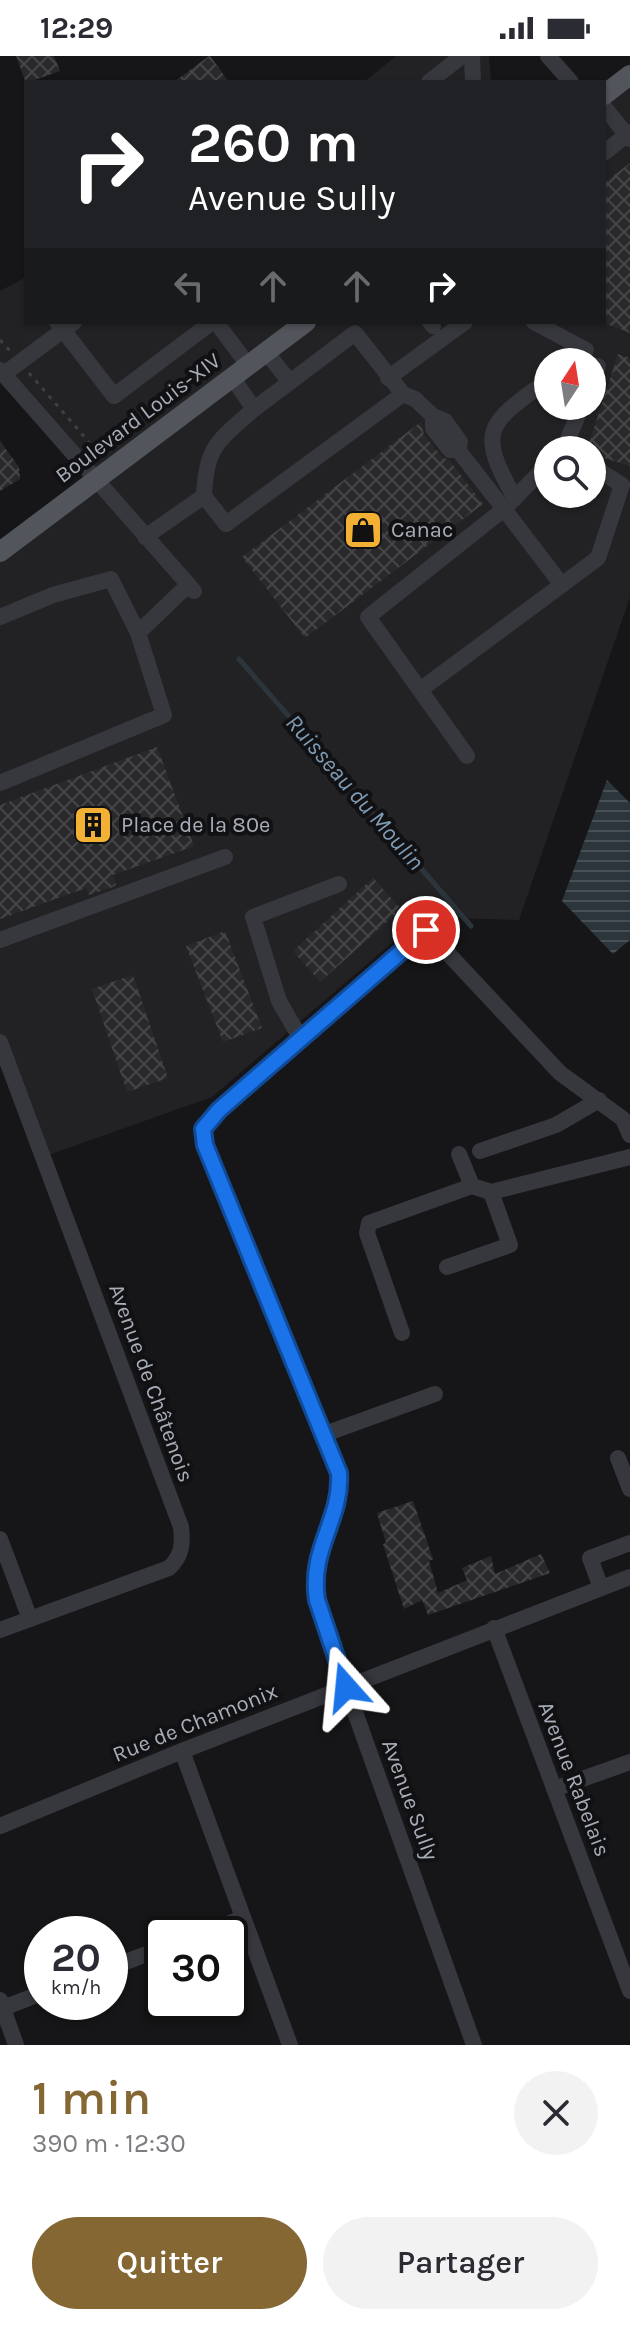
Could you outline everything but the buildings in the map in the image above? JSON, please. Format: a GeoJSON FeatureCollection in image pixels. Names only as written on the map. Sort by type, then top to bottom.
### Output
{"type":"FeatureCollection","features":[{"type":"Feature","properties":{"kind":"main road"},"geometry":{"type":"LineString","coordinates":[[606,93],[630,75]]}},
{"type":"Feature","properties":{"kind":"main road","name":"Boulevard Louis-XIV"},"geometry":{"type":"LineString","coordinates":[[0,552],[303,324]]}},
{"type":"Feature","properties":{"kind":"street"},"geometry":{"type":"LineString","coordinates":[[432,80],[462,56]]}},
{"type":"Feature","properties":{"kind":"street"},"geometry":{"type":"LineString","coordinates":[[472,56],[473,80]]}},
{"type":"Feature","properties":{"kind":"street"},"geometry":{"type":"LineString","coordinates":[[548,56],[569,80]]}},
{"type":"Feature","properties":{"kind":"street"},"geometry":{"type":"LineString","coordinates":[[606,109],[629,135],[606,152]]}},
{"type":"Feature","properties":{"kind":"street"},"geometry":{"type":"LineString","coordinates":[[138,633],[192,589],[4,378],[65,325],[114,396],[211,324]]}},
{"type":"Feature","properties":{"kind":"street"},"geometry":{"type":"LineString","coordinates":[[215,324],[240,371],[254,409]]}},
{"type":"Feature","properties":{"kind":"street"},"geometry":{"type":"LineString","coordinates":[[388,378],[462,324]]}},
{"type":"Feature","properties":{"kind":"street"},"geometry":{"type":"LineString","coordinates":[[538,324],[582,348]]}},
{"type":"Feature","properties":{"kind":"street"},"geometry":{"type":"LineString","coordinates":[[403,394],[226,524],[204,496],[208,460],[216,443],[254,409],[355,333],[403,394],[445,421],[460,442],[458,450],[509,503],[562,585]]}},
{"type":"Feature","properties":{"kind":"street"},"geometry":{"type":"LineString","coordinates":[[266,352],[290,382]]}},
{"type":"Feature","properties":{"kind":"street"},"geometry":{"type":"LineString","coordinates":[[509,503],[491,448],[494,429],[498,420],[534,391]]}},
{"type":"Feature","properties":{"kind":"street"},"geometry":{"type":"LineString","coordinates":[[420,690],[598,558],[622,485],[606,475]]}},
{"type":"Feature","properties":{"kind":"street"},"geometry":{"type":"LineString","coordinates":[[467,756],[368,617],[509,503],[534,478]]}},
{"type":"Feature","properties":{"kind":"street"},"geometry":{"type":"LineString","coordinates":[[145,537],[204,496]]}},
{"type":"Feature","properties":{"kind":"street"},"geometry":{"type":"LineString","coordinates":[[0,617],[53,595],[111,579],[138,633],[164,715],[0,783]]}},
{"type":"Feature","properties":{"kind":"street"},"geometry":{"type":"LineString","coordinates":[[0,940],[225,857]]}},
{"type":"Feature","properties":{"kind":"street"},"geometry":{"type":"LineString","coordinates":[[301,1039],[279,1001],[253,917],[339,884]]}},
{"type":"Feature","properties":{"kind":"street","name":"Avenue Sully"},"geometry":{"type":"LineString","coordinates":[[474,2045],[317,1600],[314,1585],[318,1554],[340,1489],[339,1473],[205,1145],[203,1129],[219,1110],[426,930],[560,1073],[599,1100]]}},
{"type":"Feature","properties":{"kind":"street","name":"Avenue de Châtenois"},"geometry":{"type":"LineString","coordinates":[[0,1042],[181,1527],[183,1540],[177,1560],[169,1568],[0,1630]]}},
{"type":"Feature","properties":{"kind":"street"},"geometry":{"type":"LineString","coordinates":[[480,1151],[556,1125],[599,1100],[623,1119],[630,1135]]}},
{"type":"Feature","properties":{"kind":"street"},"geometry":{"type":"LineString","coordinates":[[459,1154],[472,1186]]}},
{"type":"Feature","properties":{"kind":"street"},"geometry":{"type":"LineString","coordinates":[[402,1333],[367,1233],[369,1223],[472,1186],[491,1192],[630,1157]]}},
{"type":"Feature","properties":{"kind":"street"},"geometry":{"type":"LineString","coordinates":[[447,1267],[510,1245],[491,1192]]}},
{"type":"Feature","properties":{"kind":"street"},"geometry":{"type":"LineString","coordinates":[[325,1434],[435,1394]]}},
{"type":"Feature","properties":{"kind":"street"},"geometry":{"type":"LineString","coordinates":[[618,1458],[630,1489]]}},
{"type":"Feature","properties":{"kind":"street"},"geometry":{"type":"LineString","coordinates":[[0,1539],[30,1619]]}},
{"type":"Feature","properties":{"kind":"street"},"geometry":{"type":"LineString","coordinates":[[601,1588],[590,1558],[630,1543]]}},
{"type":"Feature","properties":{"kind":"street","name":"Rue de Chamonix"},"geometry":{"type":"LineString","coordinates":[[0,1826],[182,1751],[630,1577]]}},
{"type":"Feature","properties":{"kind":"street","name":"Avenue Rabelais"},"geometry":{"type":"LineString","coordinates":[[494,1628],[630,1991]]}},
{"type":"Feature","properties":{"kind":"street"},"geometry":{"type":"LineString","coordinates":[[182,1751],[242,1916]]}},
{"type":"Feature","properties":{"kind":"street"},"geometry":{"type":"LineString","coordinates":[[554,1789],[630,1762]]}},
{"type":"Feature","properties":{"kind":"street"},"geometry":{"type":"LineString","coordinates":[[248,1932],[290,2045]]}},
{"type":"Feature","properties":{"kind":"street"},"geometry":{"type":"LineString","coordinates":[[16,2045],[1,2004],[24,1998]]}},
{"type":"Feature","properties":{"kind":"path"},"geometry":{"type":"LineString","coordinates":[[0,340],[88,441],[96,478]]}},
{"type":"Feature","properties":{"kind":"shaded area"},"geometry":{"type":"Polygon","coordinates":[[[396,56],[489,56],[491,80],[366,80],[396,56]]]}},
{"type":"Feature","properties":{"kind":"shaded area"},"geometry":{"type":"Polygon","coordinates":[[[630,75],[630,597],[519,920],[422,917],[212,1097],[43,1157],[0,1042],[0,552],[96,478],[0,370],[0,291],[24,278],[24,324],[606,324],[606,93],[630,75]]]}},
{"type":"Feature","properties":{"kind":"shaded area"},"geometry":{"type":"Polygon","coordinates":[[[607,780],[630,803],[630,940],[613,954],[562,901],[607,780]]]}},
{"type":"Feature","properties":{"kind":"waterway","name":"Ruisseau du Moulin"},"geometry":{"type":"LineString","coordinates":[[239,659],[471,926]]}},
{"type":"Feature","properties":{"kind":"place","name":"Canac"},"geometry":{"type":"Point","coordinates":[363,530]}},
{"type":"Feature","properties":{"kind":"place","name":"Place de la 80e"},"geometry":{"type":"Point","coordinates":[93,825]}},
{"type":"Feature","properties":{"kind":"route"},"geometry":{"type":"LineString","coordinates":[[346,1687],[314,1585],[318,1554],[337,1503],[339,1473],[205,1145],[203,1129],[219,1110],[426,930]]}}]}
